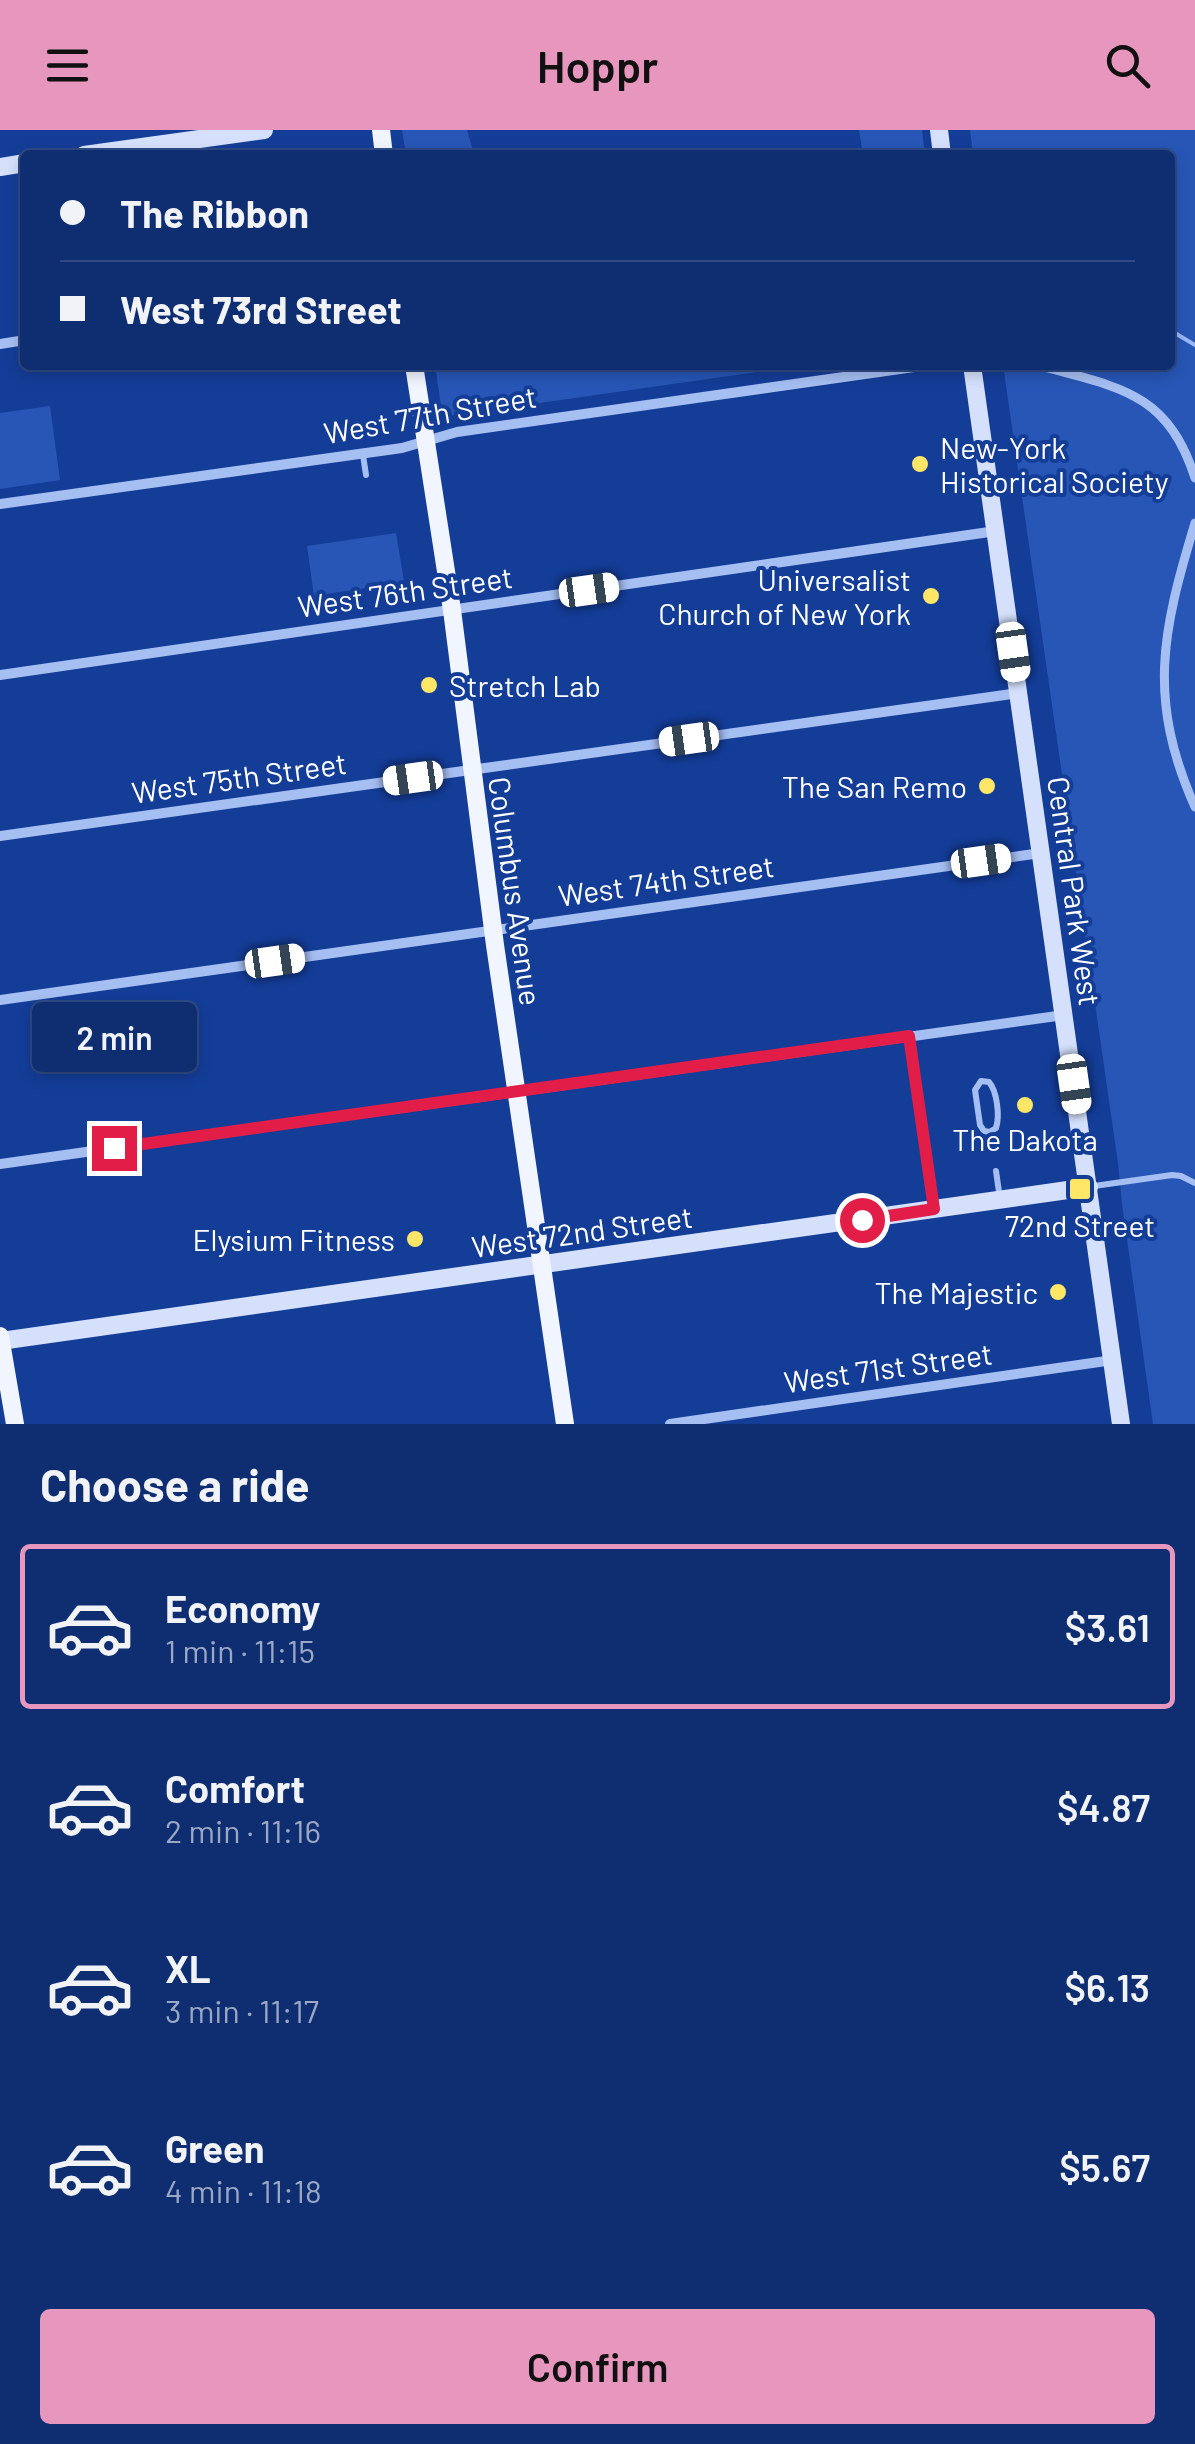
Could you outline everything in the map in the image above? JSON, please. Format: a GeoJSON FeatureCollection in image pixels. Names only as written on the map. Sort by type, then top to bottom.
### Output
{"type":"FeatureCollection","features":[{"type":"Feature","properties":{"kind":"main road"},"geometry":{"type":"LineString","coordinates":[[120,150],[264,130]]}},
{"type":"Feature","properties":{"kind":"main road","name":"Columbus Avenue"},"geometry":{"type":"LineString","coordinates":[[415,370],[452,610],[492,930],[564,1424]]}},
{"type":"Feature","properties":{"kind":"main road","name":"Central Park West"},"geometry":{"type":"LineString","coordinates":[[973,370],[1122,1424]]}},
{"type":"Feature","properties":{"kind":"main road","name":"West 72nd Street"},"geometry":{"type":"LineString","coordinates":[[0,1339],[1088,1187]]}},
{"type":"Feature","properties":{"kind":"main road"},"geometry":{"type":"LineString","coordinates":[[0,1339],[15,1424]]}},
{"type":"Feature","properties":{"kind":"street","name":"West 77th Street"},"geometry":{"type":"LineString","coordinates":[[0,504],[402,448],[457,432],[893,370]]}},
{"type":"Feature","properties":{"kind":"street"},"geometry":{"type":"LineString","coordinates":[[1055,370],[1146,402],[1169,423],[1195,478]]}},
{"type":"Feature","properties":{"kind":"street"},"geometry":{"type":"LineString","coordinates":[[1195,523],[1170,610],[1164,672],[1168,728],[1195,807]]}},
{"type":"Feature","properties":{"kind":"street","name":"West 76th Street"},"geometry":{"type":"LineString","coordinates":[[0,675],[996,531]]}},
{"type":"Feature","properties":{"kind":"street","name":"West 75th Street"},"geometry":{"type":"LineString","coordinates":[[0,836],[1019,693]]}},
{"type":"Feature","properties":{"kind":"street","name":"West 74th Street"},"geometry":{"type":"LineString","coordinates":[[0,1000],[1042,853]]}},
{"type":"Feature","properties":{"kind":"street"},"geometry":{"type":"LineString","coordinates":[[0,1164],[1064,1015]]}},
{"type":"Feature","properties":{"kind":"street","name":"West 71st Street"},"geometry":{"type":"LineString","coordinates":[[670,1424],[1113,1360]]}},
{"type":"Feature","properties":{"kind":"lane"},"geometry":{"type":"LineString","coordinates":[[363,453],[366,475]]}},
{"type":"Feature","properties":{"kind":"lane"},"geometry":{"type":"LineString","coordinates":[[909,1036],[934,1209]]}},
{"type":"Feature","properties":{"kind":"lane"},"geometry":{"type":"LineString","coordinates":[[983,1081],[993,1086],[999,1122],[991,1136],[980,1126],[975,1092],[977,1084],[983,1081]]}},
{"type":"Feature","properties":{"kind":"lane"},"geometry":{"type":"LineString","coordinates":[[996,1171],[1000,1200]]}},
{"type":"Feature","properties":{"kind":"lane","name":"West 72nd Street"},"geometry":{"type":"LineString","coordinates":[[1088,1187],[1172,1176],[1195,1183]]}},
{"type":"Feature","properties":{"kind":"shaded area"},"geometry":{"type":"Polygon","coordinates":[[[402,130],[467,130],[473,150],[405,150],[402,130]]]}},
{"type":"Feature","properties":{"kind":"shaded area"},"geometry":{"type":"Polygon","coordinates":[[[859,130],[922,130],[924,150],[862,150],[859,130]]]}},
{"type":"Feature","properties":{"kind":"shaded area"},"geometry":{"type":"Polygon","coordinates":[[[970,130],[1195,130],[1195,1424],[1153,1424],[1004,370],[1175,370],[1175,150],[972,150],[970,130]]]}},
{"type":"Feature","properties":{"kind":"shaded area"},"geometry":{"type":"Polygon","coordinates":[[[436,370],[771,370],[448,416],[442,413],[436,370]]]}},
{"type":"Feature","properties":{"kind":"shaded area"},"geometry":{"type":"Polygon","coordinates":[[[50,406],[60,480],[0,489],[0,413],[50,406]]]}},
{"type":"Feature","properties":{"kind":"shaded area"},"geometry":{"type":"Polygon","coordinates":[[[396,533],[404,581],[401,585],[314,596],[307,546],[396,533]]]}},
{"type":"Feature","properties":{"kind":"waterway"},"geometry":{"type":"LineString","coordinates":[[1175,333],[1195,345]]}},
{"type":"Feature","properties":{"kind":"place","name":"New-York Historical Society"},"geometry":{"type":"Point","coordinates":[920,464]}},
{"type":"Feature","properties":{"kind":"place","name":"Universalist Church of New York"},"geometry":{"type":"Point","coordinates":[931,596]}},
{"type":"Feature","properties":{"kind":"place","name":"Stretch Lab"},"geometry":{"type":"Point","coordinates":[429,685]}},
{"type":"Feature","properties":{"kind":"place","name":"The San Remo"},"geometry":{"type":"Point","coordinates":[987,786]}},
{"type":"Feature","properties":{"kind":"place","name":"The Dakota"},"geometry":{"type":"Point","coordinates":[1025,1105]}},
{"type":"Feature","properties":{"kind":"place","name":"72nd Street"},"geometry":{"type":"Point","coordinates":[1080,1189]}},
{"type":"Feature","properties":{"kind":"place","name":"Elysium Fitness"},"geometry":{"type":"Point","coordinates":[415,1239]}},
{"type":"Feature","properties":{"kind":"place","name":"The Majestic"},"geometry":{"type":"Point","coordinates":[1058,1292]}},
{"type":"Feature","properties":{"kind":"route"},"geometry":{"type":"LineString","coordinates":[[114,1148],[909,1036],[934,1209],[862,1220]]}}]}
